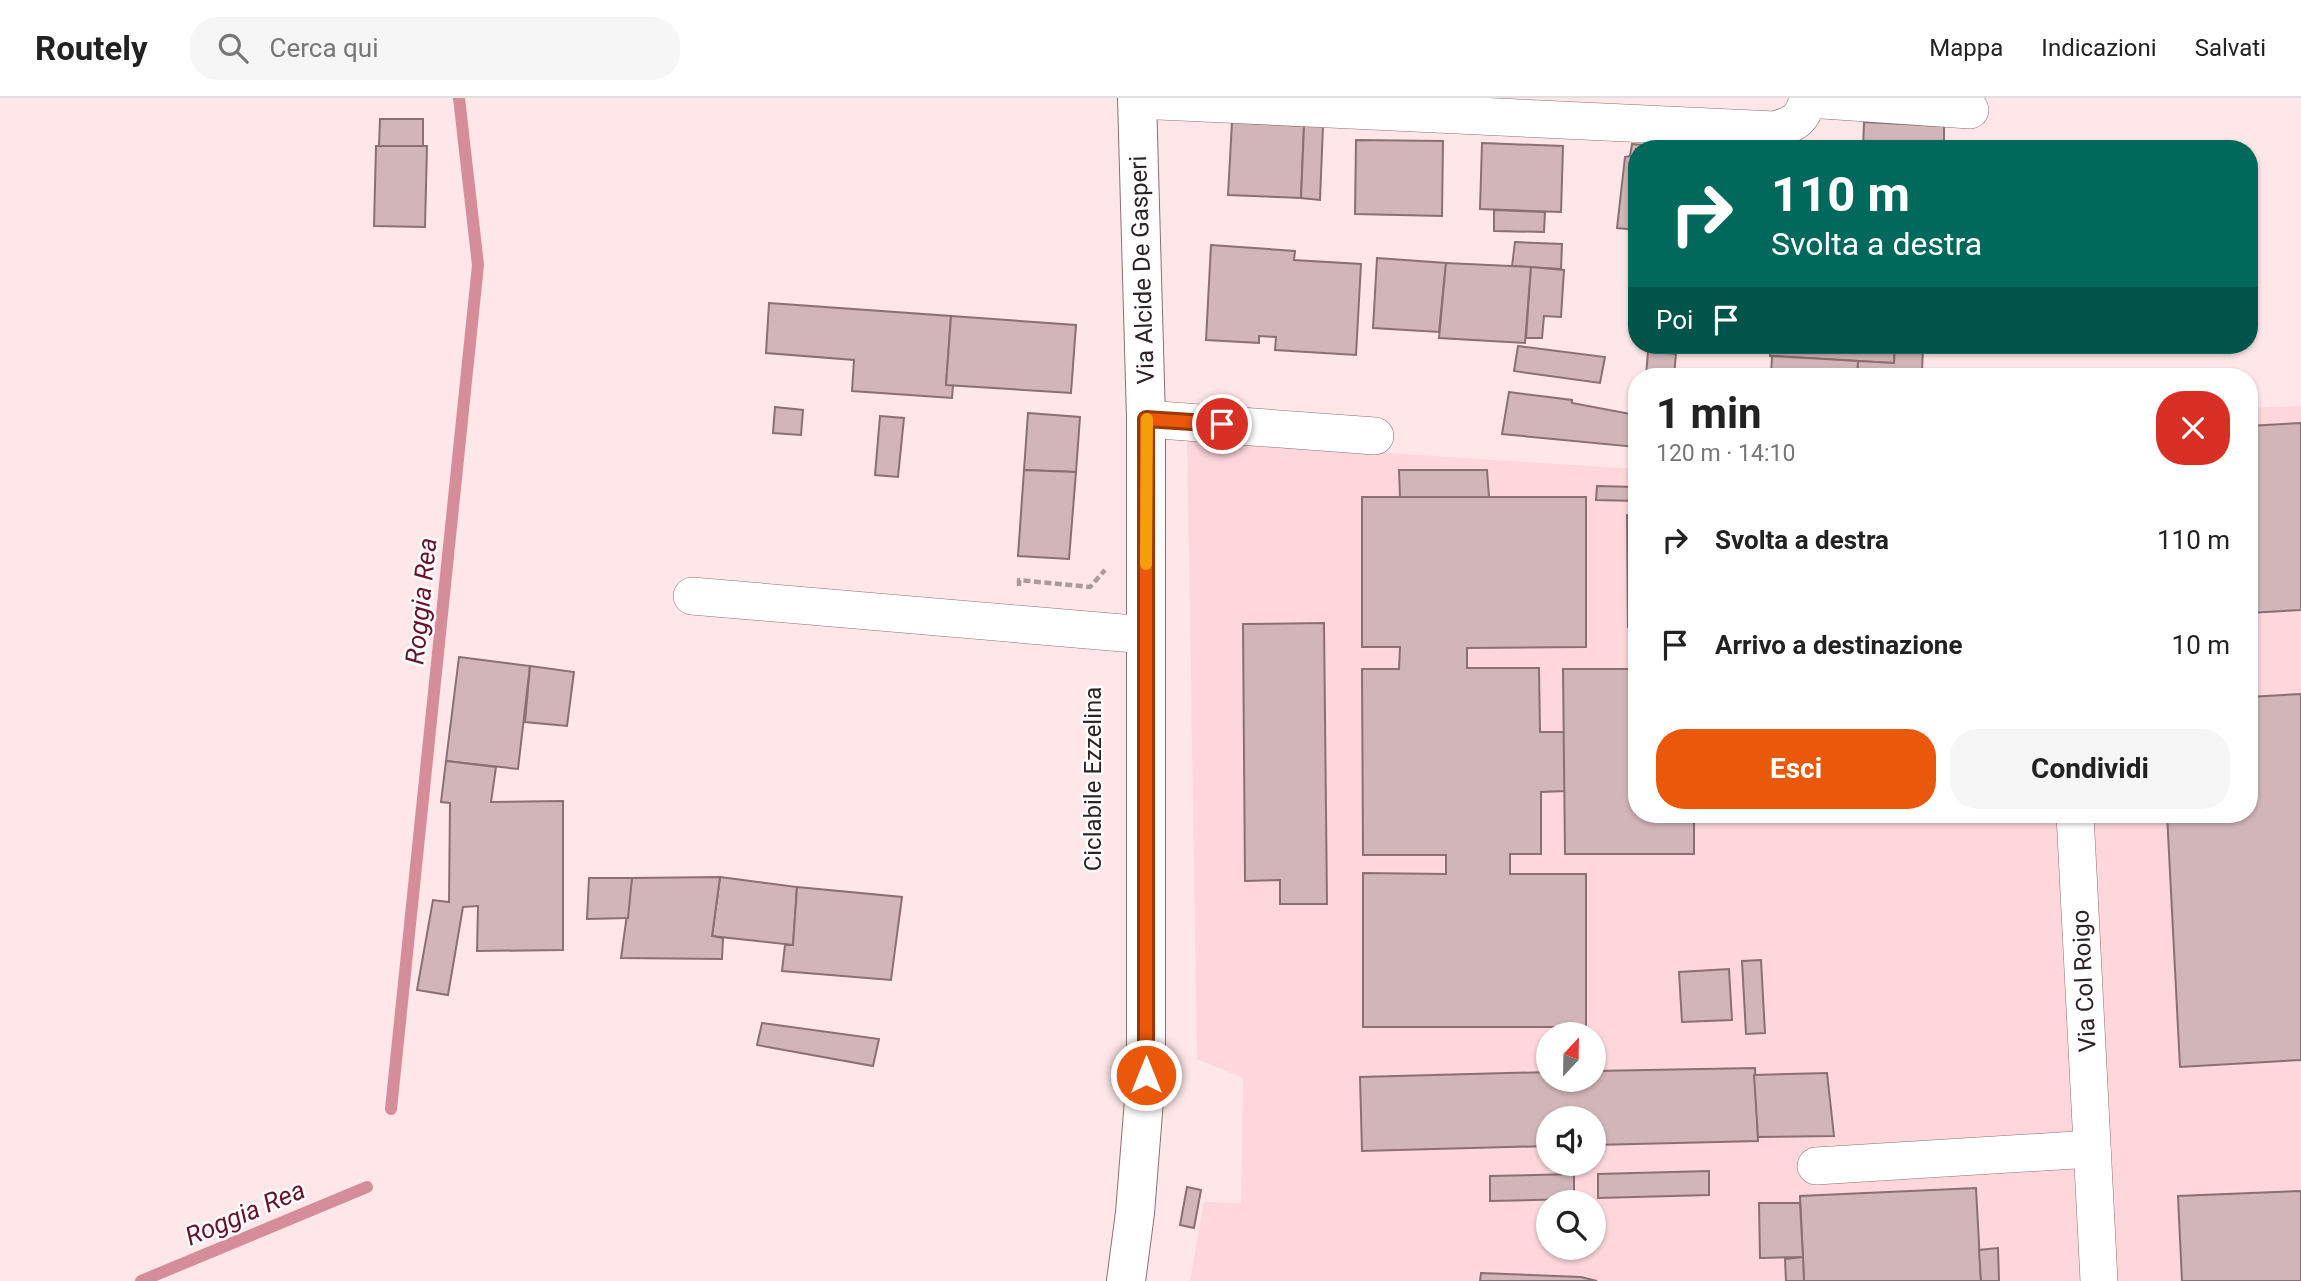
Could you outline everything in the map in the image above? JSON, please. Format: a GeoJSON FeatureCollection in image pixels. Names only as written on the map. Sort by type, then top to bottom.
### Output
{"type":"FeatureCollection","features":[{"type":"Feature","properties":{"kind":"main road","name":"Via Alcide De Gasperi"},"geometry":{"type":"LineString","coordinates":[[1126,1281],[1135,1213],[1146,1075],[1146,419],[1137,99]]}},
{"type":"Feature","properties":{"kind":"street"},"geometry":{"type":"LineString","coordinates":[[1137,99],[1775,130],[1793,125],[1803,115],[1808,99],[1970,110]]}},
{"type":"Feature","properties":{"kind":"street"},"geometry":{"type":"LineString","coordinates":[[1146,419],[1375,436]]}},
{"type":"Feature","properties":{"kind":"street"},"geometry":{"type":"LineString","coordinates":[[692,596],[1146,635]]}},
{"type":"Feature","properties":{"kind":"street","name":"Via Col Roigo"},"geometry":{"type":"LineString","coordinates":[[2076,823],[2099,1281]]}},
{"type":"Feature","properties":{"kind":"street"},"geometry":{"type":"LineString","coordinates":[[1816,1166],[2092,1149]]}},
{"type":"Feature","properties":{"kind":"path"},"geometry":{"type":"LineString","coordinates":[[1017,624],[1019,580],[1090,587],[1110,564]]}},
{"type":"Feature","properties":{"kind":"shaded area"},"geometry":{"type":"Polygon","coordinates":[[[2301,406],[2301,1281],[1190,1281],[1204,1202],[1241,1203],[1243,1078],[1197,1059],[1187,440],[1628,468],[1628,823],[2258,823],[2258,408],[2301,406]]]}},
{"type":"Feature","properties":{"kind":"building"},"geometry":{"type":"Polygon","coordinates":[[[380,119],[423,119],[423,146],[379,146],[380,119]]]}},
{"type":"Feature","properties":{"kind":"building"},"geometry":{"type":"Polygon","coordinates":[[[1232,122],[1304,126],[1301,198],[1228,195],[1232,122]]]}},
{"type":"Feature","properties":{"kind":"building"},"geometry":{"type":"Polygon","coordinates":[[[1864,122],[1944,126],[1944,140],[1863,140],[1864,122]]]}},
{"type":"Feature","properties":{"kind":"building"},"geometry":{"type":"Polygon","coordinates":[[[1304,126],[1323,126],[1320,200],[1301,198],[1304,126]]]}},
{"type":"Feature","properties":{"kind":"building"},"geometry":{"type":"Polygon","coordinates":[[[1356,140],[1443,141],[1442,216],[1355,214],[1356,140]]]}},
{"type":"Feature","properties":{"kind":"building"},"geometry":{"type":"Polygon","coordinates":[[[1482,143],[1563,146],[1561,212],[1480,209],[1482,143]]]}},
{"type":"Feature","properties":{"kind":"building"},"geometry":{"type":"Polygon","coordinates":[[[376,146],[427,146],[425,227],[374,226],[376,146]]]}},
{"type":"Feature","properties":{"kind":"building"},"geometry":{"type":"Polygon","coordinates":[[[1628,156],[1628,229],[1617,228],[1625,157],[1628,156]]]}},
{"type":"Feature","properties":{"kind":"building"},"geometry":{"type":"Polygon","coordinates":[[[1494,210],[1545,212],[1544,232],[1494,231],[1494,210]]]}},
{"type":"Feature","properties":{"kind":"building"},"geometry":{"type":"Polygon","coordinates":[[[1515,242],[1562,244],[1561,269],[1512,266],[1515,242]]]}},
{"type":"Feature","properties":{"kind":"building"},"geometry":{"type":"Polygon","coordinates":[[[1211,245],[1295,251],[1294,260],[1361,264],[1356,355],[1275,350],[1276,337],[1259,336],[1259,343],[1206,340],[1211,245]]]}},
{"type":"Feature","properties":{"kind":"building"},"geometry":{"type":"Polygon","coordinates":[[[1377,258],[1446,263],[1439,332],[1373,328],[1377,258]]]}},
{"type":"Feature","properties":{"kind":"building"},"geometry":{"type":"Polygon","coordinates":[[[1446,263],[1531,267],[1525,343],[1439,338],[1446,263]]]}},
{"type":"Feature","properties":{"kind":"building"},"geometry":{"type":"Polygon","coordinates":[[[1531,267],[1564,270],[1561,317],[1544,316],[1542,338],[1526,338],[1531,267]]]}},
{"type":"Feature","properties":{"kind":"building"},"geometry":{"type":"Polygon","coordinates":[[[769,303],[951,316],[946,385],[953,385],[952,398],[852,391],[854,360],[766,353],[769,303]]]}},
{"type":"Feature","properties":{"kind":"building"},"geometry":{"type":"Polygon","coordinates":[[[951,316],[1076,325],[1071,393],[946,385],[951,316]]]}},
{"type":"Feature","properties":{"kind":"building"},"geometry":{"type":"Polygon","coordinates":[[[1518,346],[1605,357],[1600,383],[1514,371],[1518,346]]]}},
{"type":"Feature","properties":{"kind":"building"},"geometry":{"type":"Polygon","coordinates":[[[1648,354],[1676,354],[1675,368],[1647,368],[1648,354]]]}},
{"type":"Feature","properties":{"kind":"building"},"geometry":{"type":"Polygon","coordinates":[[[1770,354],[1894,354],[1894,363],[1770,354]]]}},
{"type":"Feature","properties":{"kind":"building"},"geometry":{"type":"Polygon","coordinates":[[[1894,354],[1923,354],[1922,368],[1858,368],[1858,361],[1894,363],[1894,354]]]}},
{"type":"Feature","properties":{"kind":"building"},"geometry":{"type":"Polygon","coordinates":[[[1772,356],[1858,361],[1858,368],[1771,368],[1772,356]]]}},
{"type":"Feature","properties":{"kind":"building"},"geometry":{"type":"Polygon","coordinates":[[[1509,392],[1572,400],[1572,403],[1628,414],[1628,446],[1502,434],[1509,392]]]}},
{"type":"Feature","properties":{"kind":"building"},"geometry":{"type":"Polygon","coordinates":[[[775,407],[803,410],[801,435],[773,433],[775,407]]]}},
{"type":"Feature","properties":{"kind":"building"},"geometry":{"type":"Polygon","coordinates":[[[1028,413],[1080,417],[1076,472],[1024,470],[1028,413]]]}},
{"type":"Feature","properties":{"kind":"building"},"geometry":{"type":"Polygon","coordinates":[[[880,416],[904,418],[898,477],[875,475],[880,416]]]}},
{"type":"Feature","properties":{"kind":"building"},"geometry":{"type":"Polygon","coordinates":[[[2301,423],[2301,610],[2258,612],[2258,425],[2301,423]]]}},
{"type":"Feature","properties":{"kind":"building"},"geometry":{"type":"Polygon","coordinates":[[[1024,470],[1076,472],[1069,559],[1018,556],[1024,470]]]}},
{"type":"Feature","properties":{"kind":"building"},"geometry":{"type":"Polygon","coordinates":[[[1399,470],[1487,470],[1489,497],[1400,497],[1399,470]]]}},
{"type":"Feature","properties":{"kind":"building"},"geometry":{"type":"Polygon","coordinates":[[[1597,486],[1628,487],[1628,501],[1596,500],[1597,486]]]}},
{"type":"Feature","properties":{"kind":"building"},"geometry":{"type":"Polygon","coordinates":[[[1362,497],[1586,497],[1586,647],[1467,648],[1467,668],[1539,668],[1540,732],[1564,732],[1565,791],[1541,792],[1541,854],[1510,854],[1510,874],[1586,874],[1586,1022],[1536,1022],[1536,1027],[1363,1027],[1363,873],[1446,874],[1446,855],[1363,855],[1362,669],[1399,669],[1400,647],[1362,647],[1362,497]]]}},
{"type":"Feature","properties":{"kind":"building"},"geometry":{"type":"Polygon","coordinates":[[[1627,515],[1628,515],[1628,627],[1627,515]]]}},
{"type":"Feature","properties":{"kind":"building"},"geometry":{"type":"Polygon","coordinates":[[[1324,623],[1327,904],[1280,904],[1280,880],[1245,881],[1243,624],[1324,623]]]}},
{"type":"Feature","properties":{"kind":"building"},"geometry":{"type":"Polygon","coordinates":[[[459,657],[530,666],[518,769],[446,761],[459,657]]]}},
{"type":"Feature","properties":{"kind":"building"},"geometry":{"type":"Polygon","coordinates":[[[530,666],[574,672],[567,726],[525,722],[530,666]]]}},
{"type":"Feature","properties":{"kind":"building"},"geometry":{"type":"Polygon","coordinates":[[[1563,669],[1628,669],[1628,823],[1694,823],[1694,854],[1565,854],[1563,669]]]}},
{"type":"Feature","properties":{"kind":"building"},"geometry":{"type":"Polygon","coordinates":[[[2301,694],[2301,1060],[2180,1067],[2167,823],[2258,823],[2258,696],[2301,694]]]}},
{"type":"Feature","properties":{"kind":"building"},"geometry":{"type":"Polygon","coordinates":[[[446,761],[496,767],[491,802],[563,801],[563,950],[477,951],[478,906],[463,907],[448,995],[417,990],[433,900],[449,902],[450,803],[441,802],[446,761]]]}},
{"type":"Feature","properties":{"kind":"building"},"geometry":{"type":"Polygon","coordinates":[[[720,877],[797,887],[793,945],[712,936],[720,877]]]}},
{"type":"Feature","properties":{"kind":"building"},"geometry":{"type":"Polygon","coordinates":[[[720,877],[712,936],[723,938],[722,959],[621,958],[632,878],[720,877]]]}},
{"type":"Feature","properties":{"kind":"building"},"geometry":{"type":"Polygon","coordinates":[[[589,878],[632,878],[628,918],[587,919],[589,878]]]}},
{"type":"Feature","properties":{"kind":"building"},"geometry":{"type":"Polygon","coordinates":[[[797,887],[902,897],[891,980],[782,971],[785,945],[793,945],[797,887]]]}},
{"type":"Feature","properties":{"kind":"building"},"geometry":{"type":"Polygon","coordinates":[[[1761,960],[1765,1033],[1746,1034],[1742,961],[1761,960]]]}},
{"type":"Feature","properties":{"kind":"building"},"geometry":{"type":"Polygon","coordinates":[[[1729,969],[1732,1020],[1682,1022],[1679,972],[1729,969]]]}},
{"type":"Feature","properties":{"kind":"building"},"geometry":{"type":"Polygon","coordinates":[[[762,1023],[879,1039],[873,1066],[757,1045],[762,1023]]]}},
{"type":"Feature","properties":{"kind":"building"},"geometry":{"type":"Polygon","coordinates":[[[1755,1068],[1758,1141],[1606,1145],[1606,1106],[1536,1106],[1536,1146],[1362,1151],[1360,1077],[1536,1072],[1536,1092],[1606,1092],[1606,1071],[1755,1068]]]}},
{"type":"Feature","properties":{"kind":"building"},"geometry":{"type":"Polygon","coordinates":[[[1827,1073],[1834,1136],[1758,1137],[1754,1075],[1827,1073]]]}},
{"type":"Feature","properties":{"kind":"building"},"geometry":{"type":"Polygon","coordinates":[[[1709,1171],[1709,1195],[1606,1198],[1606,1190],[1598,1190],[1598,1176],[1606,1176],[1606,1174],[1709,1171]]]}},
{"type":"Feature","properties":{"kind":"building"},"geometry":{"type":"Polygon","coordinates":[[[1490,1176],[1574,1176],[1574,1190],[1536,1190],[1536,1200],[1490,1201],[1490,1176]]]}},
{"type":"Feature","properties":{"kind":"building"},"geometry":{"type":"Polygon","coordinates":[[[1187,1187],[1201,1190],[1194,1228],[1180,1225],[1187,1187]]]}},
{"type":"Feature","properties":{"kind":"building"},"geometry":{"type":"Polygon","coordinates":[[[1976,1188],[1981,1281],[1804,1281],[1800,1196],[1976,1188]]]}},
{"type":"Feature","properties":{"kind":"building"},"geometry":{"type":"Polygon","coordinates":[[[2301,1191],[2301,1281],[2182,1281],[2178,1196],[2301,1191]]]}},
{"type":"Feature","properties":{"kind":"building"},"geometry":{"type":"Polygon","coordinates":[[[1759,1203],[1800,1203],[1803,1257],[1760,1258],[1759,1203]]]}},
{"type":"Feature","properties":{"kind":"building"},"geometry":{"type":"Polygon","coordinates":[[[1998,1248],[1999,1281],[1981,1281],[1979,1250],[1998,1248]]]}},
{"type":"Feature","properties":{"kind":"building"},"geometry":{"type":"Polygon","coordinates":[[[1803,1257],[1804,1281],[1786,1281],[1785,1259],[1803,1257]]]}},
{"type":"Feature","properties":{"kind":"building"},"geometry":{"type":"Polygon","coordinates":[[[1481,1273],[1581,1277],[1597,1281],[1480,1281],[1481,1273]]]}},
{"type":"Feature","properties":{"kind":"waterway","name":"Roggia Rea"},"geometry":{"type":"LineString","coordinates":[[391,1109],[478,265],[459,98]]}},
{"type":"Feature","properties":{"kind":"waterway","name":"Roggia Rea"},"geometry":{"type":"LineString","coordinates":[[141,1281],[367,1187]]}},
{"type":"Feature","properties":{"kind":"slow traffic"},"geometry":{"type":"LineString","coordinates":[[1146,564],[1147,419]]}},
{"type":"Feature","properties":{"kind":"route"},"geometry":{"type":"LineString","coordinates":[[1146,1075],[1146,419],[1222,424]]}}]}
